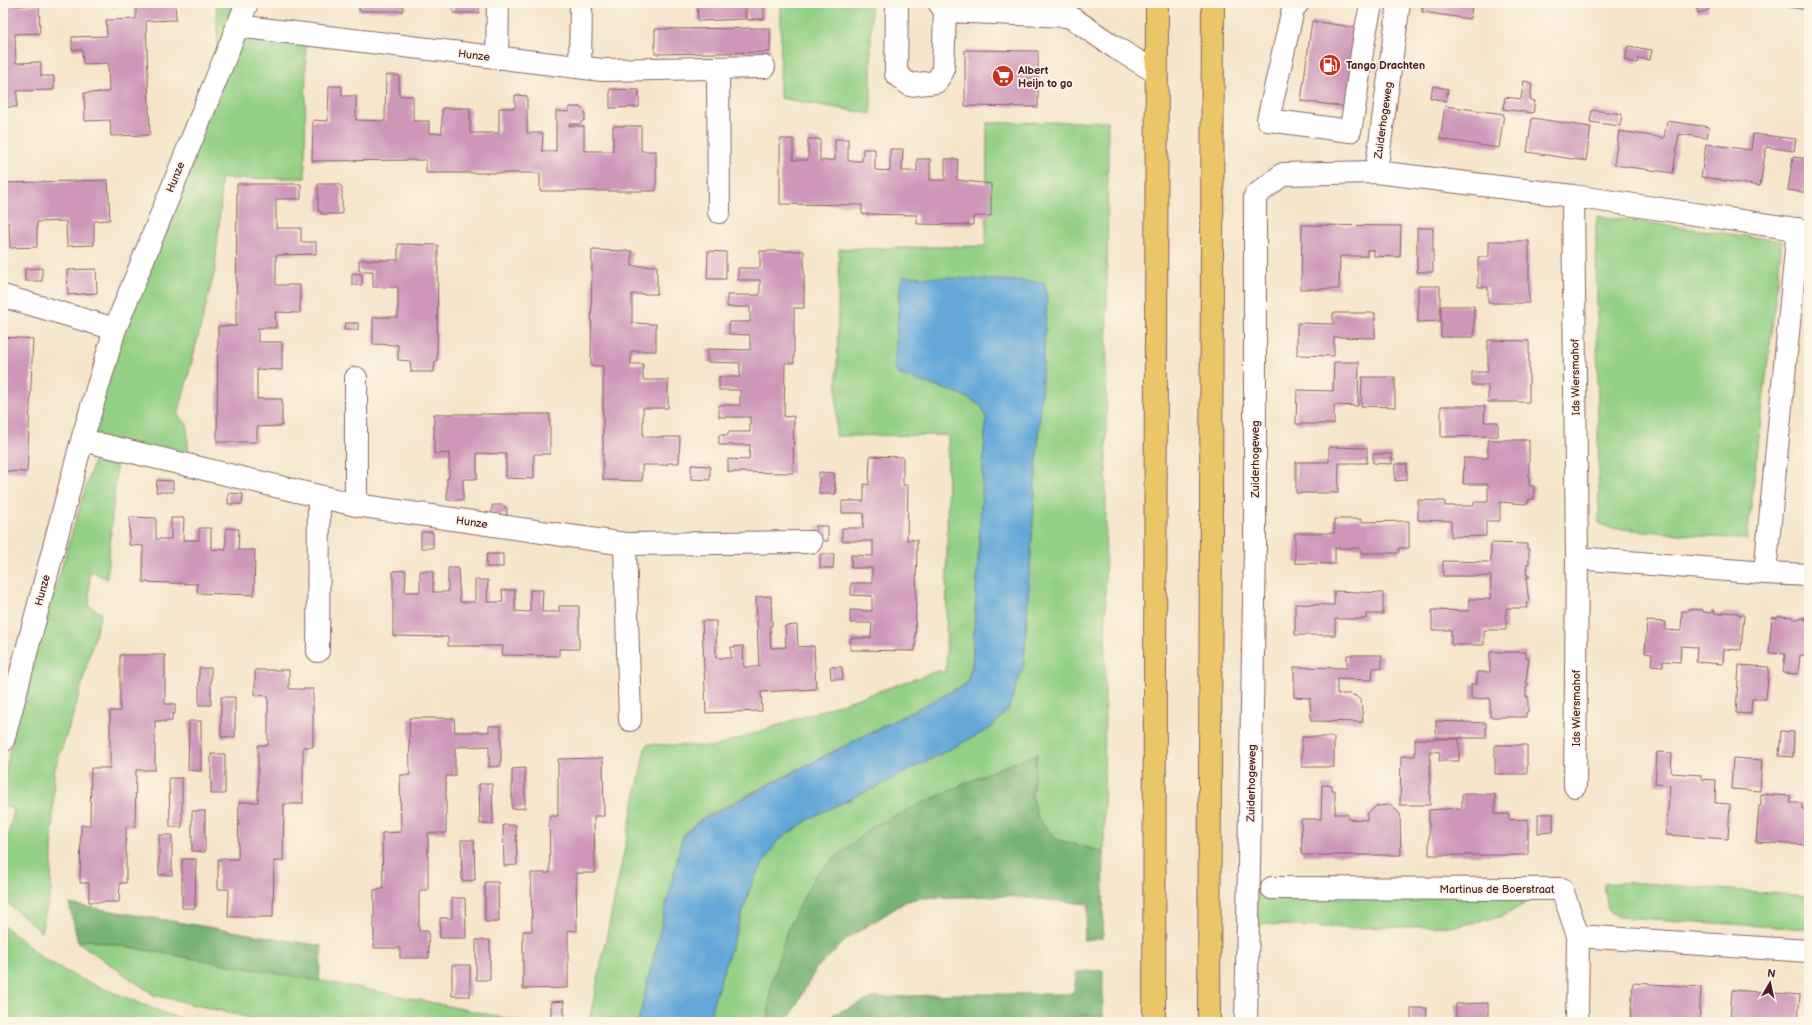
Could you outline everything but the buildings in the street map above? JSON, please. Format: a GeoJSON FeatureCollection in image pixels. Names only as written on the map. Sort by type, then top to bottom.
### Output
{"type":"FeatureCollection","features":[{"type":"Feature","properties":{"kind":"main road"},"geometry":{"type":"LineString","coordinates":[[1154,1022],[1156,72],[1158,3]]}},
{"type":"Feature","properties":{"kind":"main road"},"geometry":{"type":"LineString","coordinates":[[1209,1022],[1213,3]]}},
{"type":"Feature","properties":{"kind":"street","name":"Hunze"},"geometry":{"type":"LineString","coordinates":[[3,740],[82,440],[116,329],[247,3]]}},
{"type":"Feature","properties":{"kind":"street","name":"Hunze"},"geometry":{"type":"LineString","coordinates":[[497,58],[498,3]]}},
{"type":"Feature","properties":{"kind":"street"},"geometry":{"type":"LineString","coordinates":[[580,3],[580,67]]}},
{"type":"Feature","properties":{"kind":"street"},"geometry":{"type":"LineString","coordinates":[[897,3],[896,74],[910,85],[936,82],[943,71],[942,7],[1069,16],[1116,48],[1156,72]]}},
{"type":"Feature","properties":{"kind":"street"},"geometry":{"type":"LineString","coordinates":[[1298,3],[1293,9],[1268,120],[1350,131],[1357,98],[1367,20],[1372,3]]}},
{"type":"Feature","properties":{"kind":"street","name":"Zuiderhogeweg"},"geometry":{"type":"LineString","coordinates":[[1246,1022],[1255,548],[1255,196],[1283,174],[1376,172],[1399,3]]}},
{"type":"Feature","properties":{"kind":"street","name":"Hunze"},"geometry":{"type":"LineString","coordinates":[[237,26],[602,70],[764,67]]}},
{"type":"Feature","properties":{"kind":"street"},"geometry":{"type":"LineString","coordinates":[[718,68],[719,212]]}},
{"type":"Feature","properties":{"kind":"street"},"geometry":{"type":"LineString","coordinates":[[1376,172],[1573,196],[1803,230],[1765,574]]}},
{"type":"Feature","properties":{"kind":"street","name":"Ids Wiersmahof"},"geometry":{"type":"LineString","coordinates":[[1573,196],[1576,558],[1575,786]]}},
{"type":"Feature","properties":{"kind":"street"},"geometry":{"type":"LineString","coordinates":[[3,296],[116,329]]}},
{"type":"Feature","properties":{"kind":"street"},"geometry":{"type":"LineString","coordinates":[[356,378],[356,505]]}},
{"type":"Feature","properties":{"kind":"street","name":"Hunze"},"geometry":{"type":"LineString","coordinates":[[82,440],[356,505],[625,544],[811,542]]}},
{"type":"Feature","properties":{"kind":"street"},"geometry":{"type":"LineString","coordinates":[[318,651],[319,496]]}},
{"type":"Feature","properties":{"kind":"street"},"geometry":{"type":"LineString","coordinates":[[625,544],[630,720]]}},
{"type":"Feature","properties":{"kind":"street"},"geometry":{"type":"LineString","coordinates":[[1576,558],[1765,574],[1809,575]]}},
{"type":"Feature","properties":{"kind":"street","name":"Martinus de Boerstraat"},"geometry":{"type":"LineString","coordinates":[[1272,888],[1562,889],[1578,936]]}},
{"type":"Feature","properties":{"kind":"street"},"geometry":{"type":"LineString","coordinates":[[1577,1022],[1578,936],[1809,951]]}},
{"type":"Feature","properties":{"kind":"green space"},"geometry":{"type":"Polygon","coordinates":[[[216,3],[248,3],[238,25],[306,34],[305,178],[220,179],[221,199],[215,270],[178,416],[187,424],[189,465],[81,440],[219,70],[216,3]]]}},
{"type":"Feature","properties":{"kind":"green space"},"geometry":{"type":"Polygon","coordinates":[[[781,3],[871,3],[871,114],[780,98],[781,3]]]}},
{"type":"Feature","properties":{"kind":"green space"},"geometry":{"type":"Polygon","coordinates":[[[1108,121],[1104,852],[1058,840],[1038,819],[1032,796],[1037,754],[771,984],[768,1022],[710,1022],[712,1006],[753,880],[777,841],[816,815],[876,787],[991,728],[1024,664],[1047,298],[1044,282],[898,374],[960,394],[981,405],[986,418],[972,666],[966,684],[702,818],[683,835],[638,1022],[589,1022],[645,749],[648,744],[714,747],[938,671],[946,672],[948,435],[836,436],[839,249],[986,246],[987,123],[1108,121]]]}},
{"type":"Feature","properties":{"kind":"green space"},"geometry":{"type":"Polygon","coordinates":[[[1597,216],[1782,241],[1747,540],[1610,528],[1599,523],[1597,216]]]}},
{"type":"Feature","properties":{"kind":"green space"},"geometry":{"type":"Polygon","coordinates":[[[95,457],[117,461],[107,579],[90,570],[89,606],[101,613],[75,709],[54,771],[51,890],[41,932],[3,899],[3,860],[14,810],[3,805],[3,787],[14,725],[95,457]]]}},
{"type":"Feature","properties":{"kind":"green space"},"geometry":{"type":"Polygon","coordinates":[[[1037,754],[1032,796],[1038,819],[1058,840],[1104,852],[1103,938],[1083,940],[1089,904],[1007,896],[920,898],[907,901],[848,938],[816,969],[787,1022],[768,1022],[771,984],[788,928],[815,875],[873,826],[992,771],[1037,754]]]}},
{"type":"Feature","properties":{"kind":"green space"},"geometry":{"type":"Polygon","coordinates":[[[1630,882],[1809,896],[1809,929],[1619,917],[1608,910],[1604,884],[1630,882]]]}},
{"type":"Feature","properties":{"kind":"green space"},"geometry":{"type":"Polygon","coordinates":[[[1433,889],[1535,892],[1523,905],[1501,917],[1456,926],[1342,928],[1257,924],[1257,890],[1433,889]]]}},
{"type":"Feature","properties":{"kind":"green space"},"geometry":{"type":"Polygon","coordinates":[[[69,904],[322,946],[319,981],[89,940],[78,942],[69,904]]]}},
{"type":"Feature","properties":{"kind":"green space"},"geometry":{"type":"Polygon","coordinates":[[[3,925],[42,958],[78,978],[169,1015],[197,1022],[3,1022],[3,925]]]}},
{"type":"Feature","properties":{"kind":"green space"},"geometry":{"type":"Polygon","coordinates":[[[89,940],[356,987],[525,1022],[266,1022],[154,995],[78,942],[89,940]]]}},
{"type":"Feature","properties":{"kind":"green space"},"geometry":{"type":"Polygon","coordinates":[[[1103,970],[1103,1016],[1087,1015],[1064,1020],[1064,1022],[827,1022],[834,1014],[873,998],[953,994],[1073,994],[1077,972],[1103,970]]]}},
{"type":"Feature","properties":{"kind":"green space"},"geometry":{"type":"Polygon","coordinates":[[[1087,1015],[1103,1016],[1103,1022],[1064,1022],[1064,1020],[1087,1015]]]}},
{"type":"Feature","properties":{"kind":"water"},"geometry":{"type":"Polygon","coordinates":[[[904,276],[1044,282],[1047,298],[1024,664],[1008,710],[991,728],[876,787],[816,815],[777,841],[753,880],[712,1006],[710,1022],[638,1022],[683,836],[701,820],[966,684],[972,666],[986,418],[981,405],[960,394],[898,374],[894,369],[900,283],[904,276]]]}},
{"type":"Feature","properties":{"kind":"place","name":"Tango Drachten"},"geometry":{"type":"Point","coordinates":[1330,65]}},
{"type":"Feature","properties":{"kind":"place","name":"Albert Heijn to go"},"geometry":{"type":"Point","coordinates":[1003,76]}}]}
